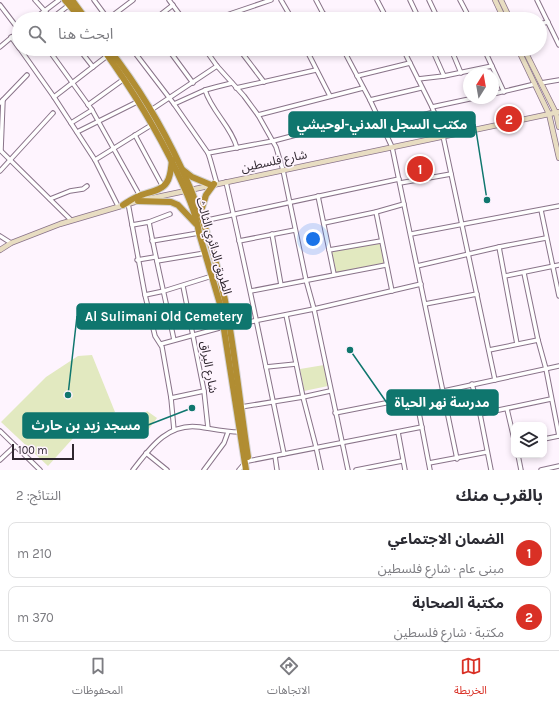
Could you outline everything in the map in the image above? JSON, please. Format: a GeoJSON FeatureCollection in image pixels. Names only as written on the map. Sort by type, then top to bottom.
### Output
{"type":"FeatureCollection","features":[{"type":"Feature","properties":{"kind":"highway"},"geometry":{"type":"LineString","coordinates":[[69,2],[76,12]]}},
{"type":"Feature","properties":{"kind":"highway"},"geometry":{"type":"LineString","coordinates":[[69,2],[79,12]]}},
{"type":"Feature","properties":{"kind":"highway","name":"الطريق الدائري الثالث"},"geometry":{"type":"LineString","coordinates":[[113,56],[124,79],[153,124],[200,214],[199,233],[226,327],[241,407],[246,465]]}},
{"type":"Feature","properties":{"kind":"highway","name":"الطريق الدائري الثالث"},"geometry":{"type":"LineString","coordinates":[[114,56],[151,110],[182,168],[224,296],[226,327],[240,432],[246,465],[250,470]]}},
{"type":"Feature","properties":{"kind":"highway"},"geometry":{"type":"LineString","coordinates":[[123,205],[163,187],[168,181],[172,160]]}},
{"type":"Feature","properties":{"kind":"highway"},"geometry":{"type":"LineString","coordinates":[[182,168],[192,177],[214,184],[206,195],[200,214]]}},
{"type":"Feature","properties":{"kind":"highway"},"geometry":{"type":"LineString","coordinates":[[139,198],[171,202],[178,205],[200,223]]}},
{"type":"Feature","properties":{"kind":"street"},"geometry":{"type":"LineString","coordinates":[[35,0],[44,12],[58,0]]}},
{"type":"Feature","properties":{"kind":"street"},"geometry":{"type":"LineString","coordinates":[[94,0],[103,12]]}},
{"type":"Feature","properties":{"kind":"street"},"geometry":{"type":"LineString","coordinates":[[117,12],[133,0]]}},
{"type":"Feature","properties":{"kind":"street"},"geometry":{"type":"LineString","coordinates":[[169,0],[178,12]]}},
{"type":"Feature","properties":{"kind":"street"},"geometry":{"type":"LineString","coordinates":[[239,12],[271,0]]}},
{"type":"Feature","properties":{"kind":"street"},"geometry":{"type":"LineString","coordinates":[[281,0],[288,12]]}},
{"type":"Feature","properties":{"kind":"street"},"geometry":{"type":"LineString","coordinates":[[316,0],[323,12]]}},
{"type":"Feature","properties":{"kind":"street"},"geometry":{"type":"LineString","coordinates":[[377,0],[383,12]]}},
{"type":"Feature","properties":{"kind":"street"},"geometry":{"type":"LineString","coordinates":[[410,0],[416,12]]}},
{"type":"Feature","properties":{"kind":"street"},"geometry":{"type":"LineString","coordinates":[[429,0],[435,12]]}},
{"type":"Feature","properties":{"kind":"street"},"geometry":{"type":"LineString","coordinates":[[460,0],[466,12]]}},
{"type":"Feature","properties":{"kind":"street"},"geometry":{"type":"LineString","coordinates":[[495,0],[501,12]]}},
{"type":"Feature","properties":{"kind":"street"},"geometry":{"type":"LineString","coordinates":[[501,0],[507,12]]}},
{"type":"Feature","properties":{"kind":"street"},"geometry":{"type":"LineString","coordinates":[[537,0],[543,12]]}},
{"type":"Feature","properties":{"kind":"street"},"geometry":{"type":"LineString","coordinates":[[58,12],[69,2]]}},
{"type":"Feature","properties":{"kind":"street"},"geometry":{"type":"LineString","coordinates":[[0,5],[12,21]]}},
{"type":"Feature","properties":{"kind":"street"},"geometry":{"type":"LineString","coordinates":[[164,12],[173,5]]}},
{"type":"Feature","properties":{"kind":"street"},"geometry":{"type":"LineString","coordinates":[[548,22],[559,45]]}},
{"type":"Feature","properties":{"kind":"street"},"geometry":{"type":"LineString","coordinates":[[0,47],[12,37]]}},
{"type":"Feature","properties":{"kind":"street"},"geometry":{"type":"LineString","coordinates":[[25,56],[54,97],[95,160],[123,205],[132,225],[137,260],[145,295],[155,336],[161,344],[171,398],[174,430]]}},
{"type":"Feature","properties":{"kind":"street"},"geometry":{"type":"LineString","coordinates":[[53,56],[92,110],[114,148],[139,198]]}},
{"type":"Feature","properties":{"kind":"street"},"geometry":{"type":"LineString","coordinates":[[84,56],[93,67]]}},
{"type":"Feature","properties":{"kind":"street"},"geometry":{"type":"LineString","coordinates":[[54,97],[105,56]]}},
{"type":"Feature","properties":{"kind":"street"},"geometry":{"type":"LineString","coordinates":[[137,56],[174,104],[208,154],[214,184]]}},
{"type":"Feature","properties":{"kind":"street"},"geometry":{"type":"LineString","coordinates":[[173,56],[193,82]]}},
{"type":"Feature","properties":{"kind":"street"},"geometry":{"type":"LineString","coordinates":[[210,56],[258,115],[276,147],[283,170],[306,280],[314,309],[330,391],[348,470]]}},
{"type":"Feature","properties":{"kind":"street"},"geometry":{"type":"LineString","coordinates":[[244,56],[264,82]]}},
{"type":"Feature","properties":{"kind":"street"},"geometry":{"type":"LineString","coordinates":[[309,56],[330,96]]}},
{"type":"Feature","properties":{"kind":"street"},"geometry":{"type":"LineString","coordinates":[[347,56],[370,100],[392,147],[457,459]]}},
{"type":"Feature","properties":{"kind":"street"},"geometry":{"type":"LineString","coordinates":[[406,56],[421,88],[432,106],[443,136],[450,174],[463,224],[468,255],[495,380]]}},
{"type":"Feature","properties":{"kind":"street"},"geometry":{"type":"LineString","coordinates":[[435,56],[444,76]]}},
{"type":"Feature","properties":{"kind":"street"},"geometry":{"type":"LineString","coordinates":[[454,56],[461,73]]}},
{"type":"Feature","properties":{"kind":"street"},"geometry":{"type":"LineString","coordinates":[[487,56],[504,92]]}},
{"type":"Feature","properties":{"kind":"street"},"geometry":{"type":"LineString","coordinates":[[521,56],[549,114],[558,147],[559,158]]}},
{"type":"Feature","properties":{"kind":"street"},"geometry":{"type":"LineString","coordinates":[[528,56],[557,112],[559,128]]}},
{"type":"Feature","properties":{"kind":"street"},"geometry":{"type":"LineString","coordinates":[[357,76],[410,63]]}},
{"type":"Feature","properties":{"kind":"street"},"geometry":{"type":"LineString","coordinates":[[151,110],[170,99],[217,66]]}},
{"type":"Feature","properties":{"kind":"street"},"geometry":{"type":"LineString","coordinates":[[418,79],[444,76],[492,66]]}},
{"type":"Feature","properties":{"kind":"street"},"geometry":{"type":"LineString","coordinates":[[236,88],[316,70]]}},
{"type":"Feature","properties":{"kind":"street"},"geometry":{"type":"LineString","coordinates":[[27,75],[1,102],[0,150],[71,220]]}},
{"type":"Feature","properties":{"kind":"street"},"geometry":{"type":"LineString","coordinates":[[88,105],[124,79]]}},
{"type":"Feature","properties":{"kind":"street"},"geometry":{"type":"LineString","coordinates":[[541,83],[559,80]]}},
{"type":"Feature","properties":{"kind":"street"},"geometry":{"type":"LineString","coordinates":[[174,104],[216,86],[232,83]]}},
{"type":"Feature","properties":{"kind":"street"},"geometry":{"type":"LineString","coordinates":[[499,93],[535,84]]}},
{"type":"Feature","properties":{"kind":"street"},"geometry":{"type":"LineString","coordinates":[[258,115],[363,88]]}},
{"type":"Feature","properties":{"kind":"street"},"geometry":{"type":"LineString","coordinates":[[370,100],[421,88]]}},
{"type":"Feature","properties":{"kind":"street"},"geometry":{"type":"LineString","coordinates":[[205,90],[210,104],[234,138],[237,148]]}},
{"type":"Feature","properties":{"kind":"street"},"geometry":{"type":"LineString","coordinates":[[432,106],[463,100]]}},
{"type":"Feature","properties":{"kind":"street"},"geometry":{"type":"LineString","coordinates":[[77,132],[98,120],[139,101]]}},
{"type":"Feature","properties":{"kind":"street"},"geometry":{"type":"LineString","coordinates":[[71,123],[92,110]]}},
{"type":"Feature","properties":{"kind":"street"},"geometry":{"type":"LineString","coordinates":[[382,126],[434,112]]}},
{"type":"Feature","properties":{"kind":"street","name":"شارع فلسطين"},"geometry":{"type":"LineString","coordinates":[[139,198],[188,190],[557,112]]}},
{"type":"Feature","properties":{"kind":"street"},"geometry":{"type":"LineString","coordinates":[[0,171],[54,113]]}},
{"type":"Feature","properties":{"kind":"street"},"geometry":{"type":"LineString","coordinates":[[208,154],[273,141],[376,114]]}},
{"type":"Feature","properties":{"kind":"street"},"geometry":{"type":"LineString","coordinates":[[95,160],[153,124]]}},
{"type":"Feature","properties":{"kind":"street"},"geometry":{"type":"LineString","coordinates":[[135,136],[163,187]]}},
{"type":"Feature","properties":{"kind":"street"},"geometry":{"type":"LineString","coordinates":[[400,184],[450,174]]}},
{"type":"Feature","properties":{"kind":"street"},"geometry":{"type":"LineString","coordinates":[[200,223],[234,213],[399,179]]}},
{"type":"Feature","properties":{"kind":"street"},"geometry":{"type":"LineString","coordinates":[[226,182],[251,291],[255,321],[284,454]]}},
{"type":"Feature","properties":{"kind":"street"},"geometry":{"type":"LineString","coordinates":[[50,199],[70,191],[83,189],[87,186]]}},
{"type":"Feature","properties":{"kind":"street"},"geometry":{"type":"LineString","coordinates":[[318,196],[334,274]]}},
{"type":"Feature","properties":{"kind":"street"},"geometry":{"type":"LineString","coordinates":[[324,223],[376,212],[404,204]]}},
{"type":"Feature","properties":{"kind":"street"},"geometry":{"type":"LineString","coordinates":[[0,250],[11,243],[71,220],[123,205]]}},
{"type":"Feature","properties":{"kind":"street"},"geometry":{"type":"LineString","coordinates":[[411,234],[559,206]]}},
{"type":"Feature","properties":{"kind":"street"},"geometry":{"type":"LineString","coordinates":[[541,210],[559,296]]}},
{"type":"Feature","properties":{"kind":"street"},"geometry":{"type":"LineString","coordinates":[[376,212],[392,291]]}},
{"type":"Feature","properties":{"kind":"street"},"geometry":{"type":"LineString","coordinates":[[132,225],[149,222],[170,214]]}},
{"type":"Feature","properties":{"kind":"street"},"geometry":{"type":"LineString","coordinates":[[149,222],[174,340]]}},
{"type":"Feature","properties":{"kind":"street"},"geometry":{"type":"LineString","coordinates":[[239,241],[295,230]]}},
{"type":"Feature","properties":{"kind":"street"},"geometry":{"type":"LineString","coordinates":[[152,241],[199,233]]}},
{"type":"Feature","properties":{"kind":"street"},"geometry":{"type":"LineString","coordinates":[[272,234],[281,285]]}},
{"type":"Feature","properties":{"kind":"street"},"geometry":{"type":"LineString","coordinates":[[0,236],[11,243]]}},
{"type":"Feature","properties":{"kind":"street"},"geometry":{"type":"LineString","coordinates":[[417,266],[546,238]]}},
{"type":"Feature","properties":{"kind":"street"},"geometry":{"type":"LineString","coordinates":[[329,250],[381,241]]}},
{"type":"Feature","properties":{"kind":"street"},"geometry":{"type":"LineString","coordinates":[[499,247],[517,344]]}},
{"type":"Feature","properties":{"kind":"street"},"geometry":{"type":"LineString","coordinates":[[137,260],[204,253]]}},
{"type":"Feature","properties":{"kind":"street"},"geometry":{"type":"LineString","coordinates":[[251,291],[386,265]]}},
{"type":"Feature","properties":{"kind":"street"},"geometry":{"type":"LineString","coordinates":[[505,276],[559,265]]}},
{"type":"Feature","properties":{"kind":"street"},"geometry":{"type":"LineString","coordinates":[[524,273],[538,340],[546,369],[559,436],[547,438]]}},
{"type":"Feature","properties":{"kind":"street"},"geometry":{"type":"LineString","coordinates":[[145,295],[164,292],[212,276]]}},
{"type":"Feature","properties":{"kind":"street"},"geometry":{"type":"LineString","coordinates":[[161,344],[226,327],[314,309],[421,284]]}},
{"type":"Feature","properties":{"kind":"street","name":"شارع البراق"},"geometry":{"type":"LineString","coordinates":[[183,286],[204,391],[208,428]]}},
{"type":"Feature","properties":{"kind":"street"},"geometry":{"type":"LineString","coordinates":[[425,304],[477,294]]}},
{"type":"Feature","properties":{"kind":"street"},"geometry":{"type":"LineString","coordinates":[[286,314],[302,398],[321,470]]}},
{"type":"Feature","properties":{"kind":"street"},"geometry":{"type":"LineString","coordinates":[[489,350],[538,340]]}},
{"type":"Feature","properties":{"kind":"street"},"geometry":{"type":"LineString","coordinates":[[266,368],[296,364]]}},
{"type":"Feature","properties":{"kind":"street"},"geometry":{"type":"LineString","coordinates":[[335,413],[416,398],[472,384],[559,366]]}},
{"type":"Feature","properties":{"kind":"street"},"geometry":{"type":"LineString","coordinates":[[472,384],[480,414],[491,470]]}},
{"type":"Feature","properties":{"kind":"street"},"geometry":{"type":"LineString","coordinates":[[171,398],[204,391]]}},
{"type":"Feature","properties":{"kind":"street"},"geometry":{"type":"LineString","coordinates":[[241,407],[302,398],[330,391]]}},
{"type":"Feature","properties":{"kind":"street"},"geometry":{"type":"LineString","coordinates":[[416,398],[430,470]]}},
{"type":"Feature","properties":{"kind":"street"},"geometry":{"type":"LineString","coordinates":[[480,414],[551,399]]}},
{"type":"Feature","properties":{"kind":"street"},"geometry":{"type":"LineString","coordinates":[[507,409],[511,426]]}},
{"type":"Feature","properties":{"kind":"street"},"geometry":{"type":"LineString","coordinates":[[134,470],[146,453],[158,440],[165,434],[174,430],[190,426],[228,432],[240,432]]}},
{"type":"Feature","properties":{"kind":"street"},"geometry":{"type":"LineString","coordinates":[[239,470],[246,465],[275,456],[422,427]]}},
{"type":"Feature","properties":{"kind":"street"},"geometry":{"type":"LineString","coordinates":[[0,431],[35,468],[40,470]]}},
{"type":"Feature","properties":{"kind":"street"},"geometry":{"type":"LineString","coordinates":[[204,470],[224,443],[228,432]]}},
{"type":"Feature","properties":{"kind":"street"},"geometry":{"type":"LineString","coordinates":[[398,432],[404,470]]}},
{"type":"Feature","properties":{"kind":"street"},"geometry":{"type":"LineString","coordinates":[[0,460],[15,446]]}},
{"type":"Feature","properties":{"kind":"street"},"geometry":{"type":"LineString","coordinates":[[429,464],[487,452]]}},
{"type":"Feature","properties":{"kind":"street"},"geometry":{"type":"LineString","coordinates":[[146,453],[167,470]]}},
{"type":"Feature","properties":{"kind":"street"},"geometry":{"type":"LineString","coordinates":[[275,456],[277,470]]}},
{"type":"Feature","properties":{"kind":"street"},"geometry":{"type":"LineString","coordinates":[[519,458],[521,470]]}},
{"type":"Feature","properties":{"kind":"street"},"geometry":{"type":"LineString","coordinates":[[356,470],[402,461]]}},
{"type":"Feature","properties":{"kind":"street"},"geometry":{"type":"LineString","coordinates":[[541,470],[559,466]]}},
{"type":"Feature","properties":{"kind":"green space"},"geometry":{"type":"Polygon","coordinates":[[[381,241],[386,265],[334,274],[329,250],[381,241]]]}},
{"type":"Feature","properties":{"kind":"green space"},"geometry":{"type":"Polygon","coordinates":[[[92,355],[115,412],[84,426],[48,466],[1,422],[46,377],[78,356],[92,355]]]}},
{"type":"Feature","properties":{"kind":"green space"},"geometry":{"type":"Polygon","coordinates":[[[324,365],[328,386],[304,391],[300,369],[324,365]]]}},
{"type":"Feature","properties":{"kind":"green space"},"geometry":{"type":"Polygon","coordinates":[[[147,411],[157,418],[142,438],[132,430],[147,411]]]}},
{"type":"Feature","properties":{"kind":"place","name":"مكتبة الصحابة"},"geometry":{"type":"Point","coordinates":[509,119]}},
{"type":"Feature","properties":{"kind":"place","name":"الضمان الاجتماعي"},"geometry":{"type":"Point","coordinates":[420,169]}},
{"type":"Feature","properties":{"kind":"place","name":"مكتب السجل المدني-لوحيشي"},"geometry":{"type":"Point","coordinates":[487,200]}},
{"type":"Feature","properties":{"kind":"place","name":"مدرسة نهر الحياة"},"geometry":{"type":"Point","coordinates":[350,350]}},
{"type":"Feature","properties":{"kind":"place","name":"Al Sulimani Old Cemetery"},"geometry":{"type":"Point","coordinates":[68,395]}},
{"type":"Feature","properties":{"kind":"place","name":"مسجد زيد بن حارث"},"geometry":{"type":"Point","coordinates":[192,408]}}]}
